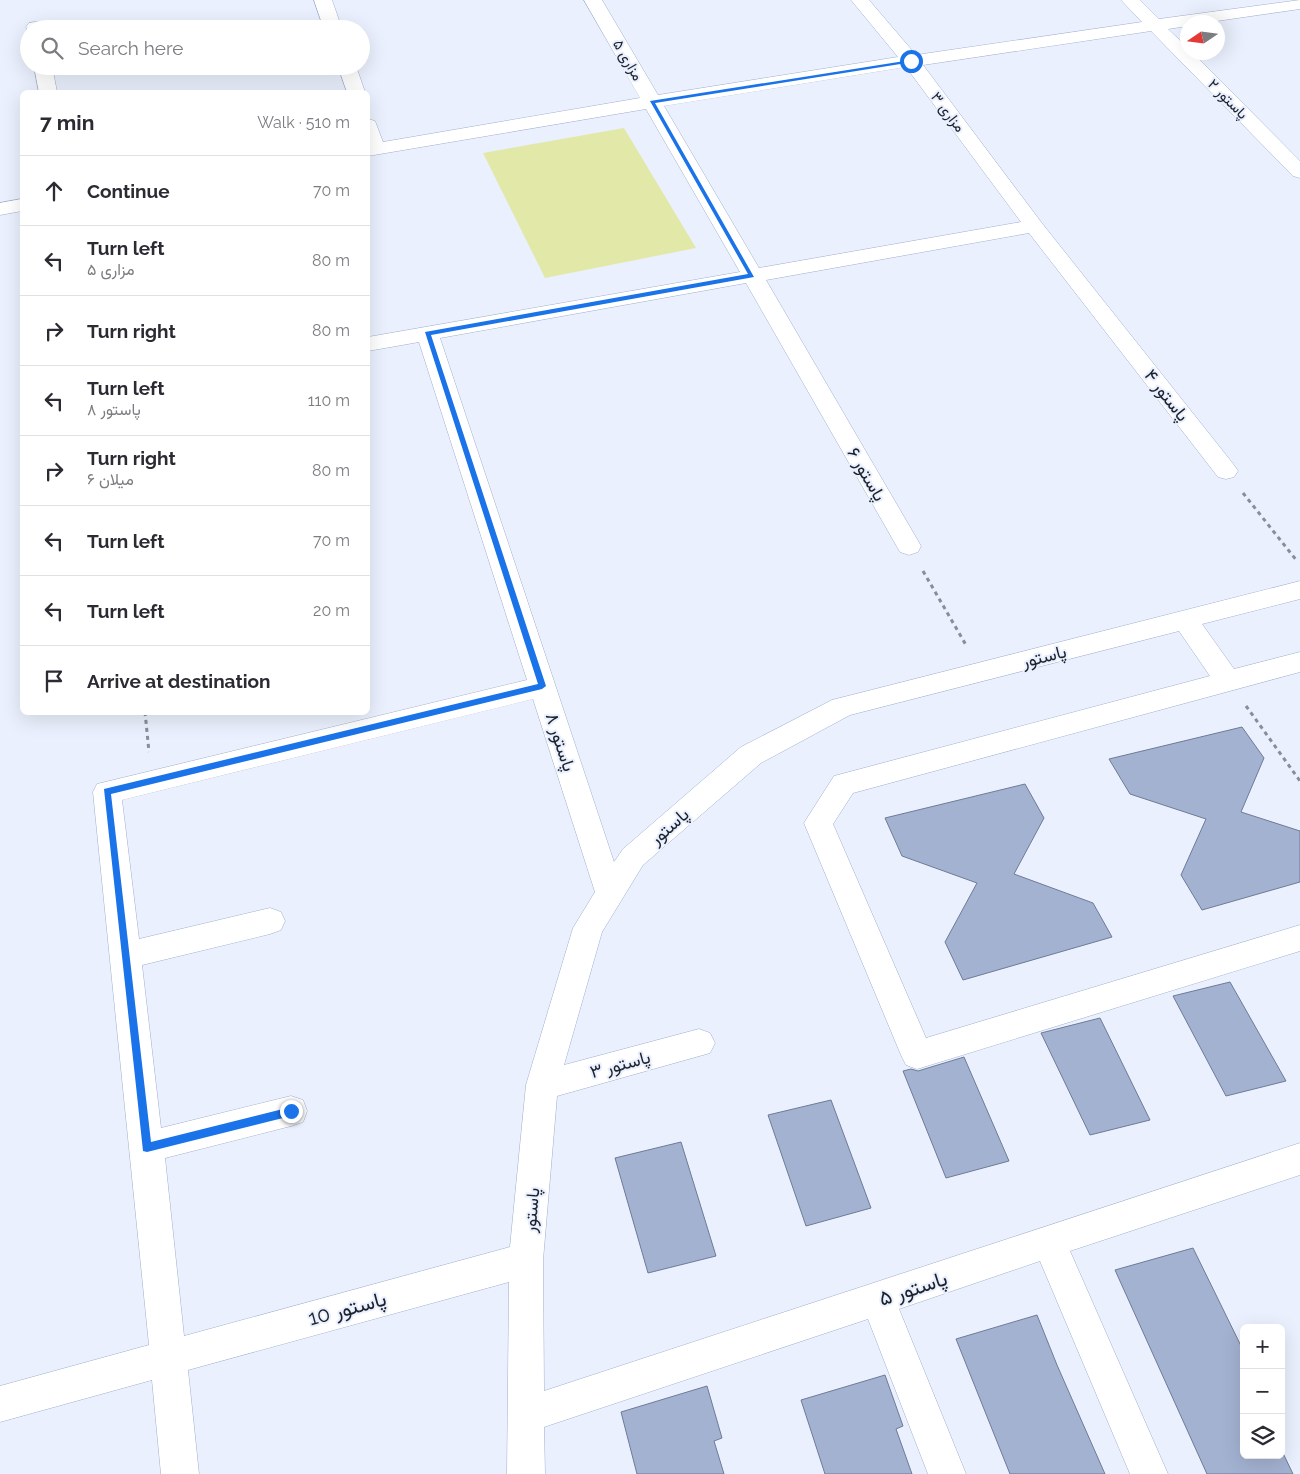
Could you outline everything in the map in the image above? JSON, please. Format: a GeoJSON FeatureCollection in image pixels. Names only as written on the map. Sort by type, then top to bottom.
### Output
{"type":"FeatureCollection","features":[{"type":"Feature","properties":{"kind":"street"},"geometry":{"type":"LineString","coordinates":[[323,0],[330,20]]}},
{"type":"Feature","properties":{"kind":"street","name":"مزاری ۵"},"geometry":{"type":"LineString","coordinates":[[593,0],[752,276]]}},
{"type":"Feature","properties":{"kind":"street","name":"مزاری ۳"},"geometry":{"type":"LineString","coordinates":[[860,0],[911,61],[1034,226]]}},
{"type":"Feature","properties":{"kind":"street","name":"پاستور ۲"},"geometry":{"type":"LineString","coordinates":[[1130,0],[1300,172]]}},
{"type":"Feature","properties":{"kind":"street"},"geometry":{"type":"LineString","coordinates":[[372,149],[911,61],[1300,4]]}},
{"type":"Feature","properties":{"kind":"street"},"geometry":{"type":"LineString","coordinates":[[45,75],[48,90]]}},
{"type":"Feature","properties":{"kind":"street"},"geometry":{"type":"LineString","coordinates":[[350,75],[355,90]]}},
{"type":"Feature","properties":{"kind":"street"},"geometry":{"type":"LineString","coordinates":[[0,209],[20,205]]}},
{"type":"Feature","properties":{"kind":"street"},"geometry":{"type":"LineString","coordinates":[[370,344],[1034,226]]}},
{"type":"Feature","properties":{"kind":"street","name":"پاستور ۴"},"geometry":{"type":"LineString","coordinates":[[1034,226],[1226,471]]}},
{"type":"Feature","properties":{"kind":"street","name":"پاستور ۶"},"geometry":{"type":"LineString","coordinates":[[752,276],[908,546]]}},
{"type":"Feature","properties":{"kind":"street","name":"پاستور ۸"},"geometry":{"type":"LineString","coordinates":[[427,333],[610,894]]}},
{"type":"Feature","properties":{"kind":"street","name":"پاستور"},"geometry":{"type":"LineString","coordinates":[[526,1474],[526,1260],[542,1085],[588,928],[633,857],[751,755],[842,707],[1300,590]]}},
{"type":"Feature","properties":{"kind":"street"},"geometry":{"type":"LineString","coordinates":[[1185,620],[1228,682]]}},
{"type":"Feature","properties":{"kind":"street"},"geometry":{"type":"LineString","coordinates":[[1300,662],[844,784],[818,823],[917,1055],[1300,938]]}},
{"type":"Feature","properties":{"kind":"street"},"geometry":{"type":"LineString","coordinates":[[180,1474],[147,1148],[107,792],[152,779],[542,686]]}},
{"type":"Feature","properties":{"kind":"street"},"geometry":{"type":"LineString","coordinates":[[124,956],[270,920]]}},
{"type":"Feature","properties":{"kind":"street","name":"پاستور ۳"},"geometry":{"type":"LineString","coordinates":[[542,1085],[699,1043]]}},
{"type":"Feature","properties":{"kind":"street"},"geometry":{"type":"LineString","coordinates":[[147,1148],[291,1111]]}},
{"type":"Feature","properties":{"kind":"street","name":"پاستور ۵"},"geometry":{"type":"LineString","coordinates":[[526,1415],[1300,1159]]}},
{"type":"Feature","properties":{"kind":"street"},"geometry":{"type":"LineString","coordinates":[[1049,1242],[1149,1474]]}},
{"type":"Feature","properties":{"kind":"street","name":"پاستور 10"},"geometry":{"type":"LineString","coordinates":[[0,1404],[526,1260]]}},
{"type":"Feature","properties":{"kind":"street"},"geometry":{"type":"LineString","coordinates":[[878,1299],[947,1474]]}},
{"type":"Feature","properties":{"kind":"path"},"geometry":{"type":"LineString","coordinates":[[1226,471],[1300,565]]}},
{"type":"Feature","properties":{"kind":"path"},"geometry":{"type":"LineString","coordinates":[[908,546],[981,672]]}},
{"type":"Feature","properties":{"kind":"path"},"geometry":{"type":"LineString","coordinates":[[1228,682],[1300,781]]}},
{"type":"Feature","properties":{"kind":"path"},"geometry":{"type":"LineString","coordinates":[[145,715],[152,779]]}},
{"type":"Feature","properties":{"kind":"green space"},"geometry":{"type":"Polygon","coordinates":[[[624,128],[696,248],[545,278],[483,153],[624,128]]]}},
{"type":"Feature","properties":{"kind":"building"},"geometry":{"type":"Polygon","coordinates":[[[1242,727],[1264,758],[1241,812],[1300,831],[1300,882],[1202,910],[1181,875],[1206,819],[1130,794],[1109,759],[1242,727]]]}},
{"type":"Feature","properties":{"kind":"building"},"geometry":{"type":"Polygon","coordinates":[[[1025,784],[1044,818],[1014,874],[1093,903],[1112,937],[963,980],[945,942],[977,883],[902,856],[885,818],[1025,784]]]}},
{"type":"Feature","properties":{"kind":"building"},"geometry":{"type":"Polygon","coordinates":[[[1230,982],[1286,1081],[1226,1096],[1173,996],[1230,982]]]}},
{"type":"Feature","properties":{"kind":"building"},"geometry":{"type":"Polygon","coordinates":[[[1100,1018],[1150,1120],[1090,1135],[1041,1033],[1100,1018]]]}},
{"type":"Feature","properties":{"kind":"building"},"geometry":{"type":"Polygon","coordinates":[[[964,1057],[1009,1161],[946,1178],[903,1071],[911,1069],[918,1071],[964,1057]]]}},
{"type":"Feature","properties":{"kind":"building"},"geometry":{"type":"Polygon","coordinates":[[[831,1100],[871,1208],[806,1226],[768,1115],[831,1100]]]}},
{"type":"Feature","properties":{"kind":"building"},"geometry":{"type":"Polygon","coordinates":[[[681,1142],[716,1256],[648,1273],[615,1158],[681,1142]]]}},
{"type":"Feature","properties":{"kind":"building"},"geometry":{"type":"Polygon","coordinates":[[[1193,1248],[1240,1344],[1240,1459],[1285,1459],[1285,1457],[1293,1474],[1207,1474],[1115,1270],[1193,1248]]]}},
{"type":"Feature","properties":{"kind":"building"},"geometry":{"type":"Polygon","coordinates":[[[1037,1315],[1105,1474],[1010,1474],[956,1339],[1037,1315]]]}},
{"type":"Feature","properties":{"kind":"building"},"geometry":{"type":"Polygon","coordinates":[[[885,1375],[903,1426],[896,1429],[912,1474],[825,1474],[801,1400],[885,1375]]]}},
{"type":"Feature","properties":{"kind":"building"},"geometry":{"type":"Polygon","coordinates":[[[707,1386],[722,1438],[714,1441],[724,1474],[637,1474],[621,1412],[707,1386]]]}},
{"type":"Feature","properties":{"kind":"route"},"geometry":{"type":"LineString","coordinates":[[291,1111],[147,1148],[107,792],[152,779],[542,686],[427,333],[752,276],[652,102],[911,61]]}}]}
